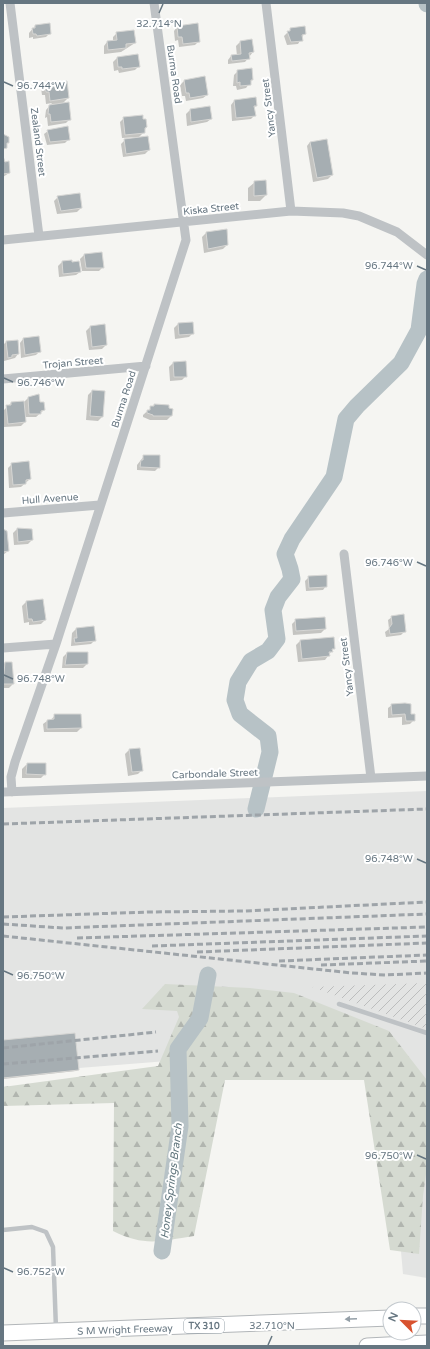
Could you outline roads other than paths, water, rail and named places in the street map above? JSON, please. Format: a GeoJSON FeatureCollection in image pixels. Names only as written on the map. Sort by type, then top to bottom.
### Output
{"type":"FeatureCollection","features":[{"type":"Feature","properties":{"kind":"main road","name":"S M Wright Freeway"},"geometry":{"type":"LineString","coordinates":[[3,1333],[382,1318]]}},
{"type":"Feature","properties":{"kind":"main road"},"geometry":{"type":"LineString","coordinates":[[367,1346],[427,1343]]}},
{"type":"Feature","properties":{"kind":"street","name":"Zealand Street"},"geometry":{"type":"LineString","coordinates":[[10,3],[39,236]]}},
{"type":"Feature","properties":{"kind":"street","name":"Burma Road"},"geometry":{"type":"LineString","coordinates":[[8,792],[15,762],[56,644],[186,240],[154,3]]}},
{"type":"Feature","properties":{"kind":"street","name":"Yancy Street"},"geometry":{"type":"LineString","coordinates":[[266,3],[291,211]]}},
{"type":"Feature","properties":{"kind":"street","name":"Kiska Street"},"geometry":{"type":"LineString","coordinates":[[3,240],[291,211],[344,213],[359,216],[397,232],[427,255]]}},
{"type":"Feature","properties":{"kind":"street","name":"Trojan Street"},"geometry":{"type":"LineString","coordinates":[[3,379],[146,366]]}},
{"type":"Feature","properties":{"kind":"street","name":"Hull Avenue"},"geometry":{"type":"LineString","coordinates":[[3,513],[100,505]]}},
{"type":"Feature","properties":{"kind":"street","name":"Yancy Street"},"geometry":{"type":"LineString","coordinates":[[344,554],[371,778]]}},
{"type":"Feature","properties":{"kind":"street"},"geometry":{"type":"LineString","coordinates":[[3,648],[56,644]]}},
{"type":"Feature","properties":{"kind":"street","name":"Carbondale Street"},"geometry":{"type":"LineString","coordinates":[[8,792],[427,776]]}},
{"type":"Feature","properties":{"kind":"lane"},"geometry":{"type":"LineString","coordinates":[[339,1004],[427,1033]]}},
{"type":"Feature","properties":{"kind":"lane"},"geometry":{"type":"LineString","coordinates":[[3,1230],[32,1227],[46,1232],[53,1247],[56,1332]]}},
{"type":"Feature","properties":{"kind":"waterway","name":"Honey Springs Branch"},"geometry":{"type":"LineString","coordinates":[[256,809],[270,752],[268,736],[240,714],[235,700],[238,682],[251,661],[268,651],[277,639],[273,610],[278,597],[292,579],[285,554],[292,539],[334,477],[346,419],[357,406],[401,363],[419,330],[425,284],[427,279]]}},
{"type":"Feature","properties":{"kind":"waterway","name":"Honey Springs Branch"},"geometry":{"type":"LineString","coordinates":[[162,1251],[180,1126],[178,1049],[200,1018],[208,975]]}},
{"type":"Feature","properties":{"kind":"railway"},"geometry":{"type":"LineString","coordinates":[[3,824],[427,809]]}},
{"type":"Feature","properties":{"kind":"railway"},"geometry":{"type":"LineString","coordinates":[[3,917],[149,912],[245,911],[427,902]]}},
{"type":"Feature","properties":{"kind":"railway"},"geometry":{"type":"LineString","coordinates":[[3,924],[63,928],[427,914]]}},
{"type":"Feature","properties":{"kind":"railway"},"geometry":{"type":"LineString","coordinates":[[77,938],[427,927]]}},
{"type":"Feature","properties":{"kind":"railway"},"geometry":{"type":"LineString","coordinates":[[3,936],[352,973],[385,975],[427,973]]}},
{"type":"Feature","properties":{"kind":"railway"},"geometry":{"type":"LineString","coordinates":[[152,946],[427,936]]}},
{"type":"Feature","properties":{"kind":"railway"},"geometry":{"type":"LineString","coordinates":[[197,952],[427,943]]}},
{"type":"Feature","properties":{"kind":"railway"},"geometry":{"type":"LineString","coordinates":[[279,961],[427,955]]}},
{"type":"Feature","properties":{"kind":"railway"},"geometry":{"type":"LineString","coordinates":[[321,965],[427,961]]}},
{"type":"Feature","properties":{"kind":"railway"},"geometry":{"type":"LineString","coordinates":[[3,1048],[156,1032]]}},
{"type":"Feature","properties":{"kind":"railway"},"geometry":{"type":"LineString","coordinates":[[3,1064],[158,1051]]}}]}
